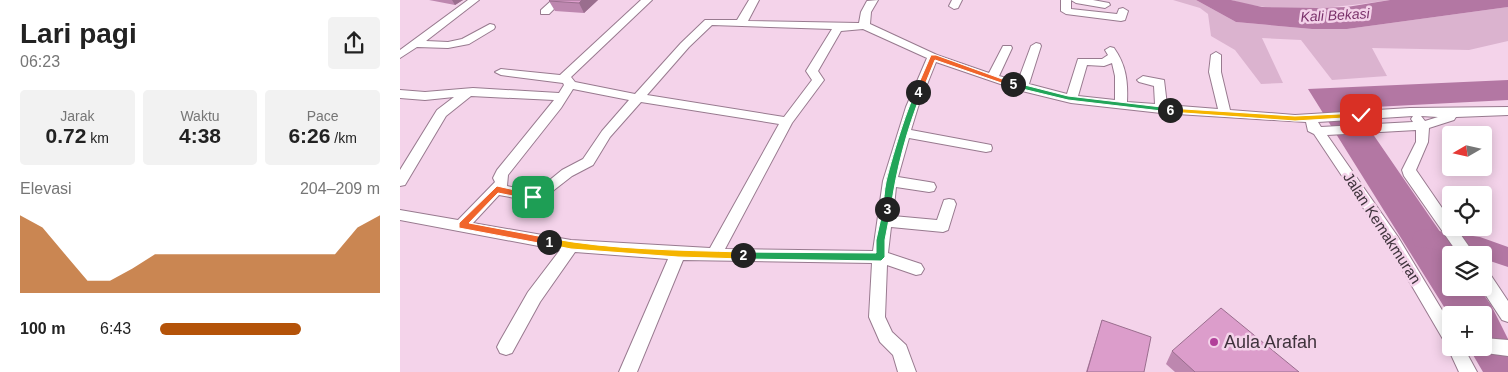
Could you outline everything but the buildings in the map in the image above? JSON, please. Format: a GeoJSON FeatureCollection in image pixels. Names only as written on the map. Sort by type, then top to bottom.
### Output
{"type":"FeatureCollection","features":[{"type":"Feature","properties":{"kind":"street"},"geometry":{"type":"LineString","coordinates":[[400,55],[474,0]]}},
{"type":"Feature","properties":{"kind":"street"},"geometry":{"type":"LineString","coordinates":[[544,12],[558,0]]}},
{"type":"Feature","properties":{"kind":"street"},"geometry":{"type":"LineString","coordinates":[[462,225],[502,183],[500,178],[502,173],[563,96],[567,82],[647,0]]}},
{"type":"Feature","properties":{"kind":"street"},"geometry":{"type":"LineString","coordinates":[[741,23],[754,0]]}},
{"type":"Feature","properties":{"kind":"street"},"geometry":{"type":"LineString","coordinates":[[865,26],[863,18],[867,7],[873,0]]}},
{"type":"Feature","properties":{"kind":"street"},"geometry":{"type":"LineString","coordinates":[[1066,0],[1064,10],[1066,11],[1122,18],[1124,11]]}},
{"type":"Feature","properties":{"kind":"street"},"geometry":{"type":"LineString","coordinates":[[1076,0],[1105,4]]}},
{"type":"Feature","properties":{"kind":"street"},"geometry":{"type":"LineString","coordinates":[[497,189],[533,197],[543,194],[549,186],[567,173],[588,162],[606,134],[708,22],[779,25],[820,24],[843,27],[865,26],[933,57],[992,78],[1071,99],[1228,115],[1295,119],[1324,126],[1417,126],[1460,113]]}},
{"type":"Feature","properties":{"kind":"street"},"geometry":{"type":"LineString","coordinates":[[415,44],[448,45],[465,42],[490,27]]}},
{"type":"Feature","properties":{"kind":"street"},"geometry":{"type":"LineString","coordinates":[[714,255],[787,121],[818,80],[812,71],[814,67],[838,29],[843,27]]}},
{"type":"Feature","properties":{"kind":"street"},"geometry":{"type":"LineString","coordinates":[[1022,87],[1036,46]]}},
{"type":"Feature","properties":{"kind":"street"},"geometry":{"type":"LineString","coordinates":[[992,78],[1007,48]]}},
{"type":"Feature","properties":{"kind":"street"},"geometry":{"type":"LineString","coordinates":[[1071,99],[1082,61],[1104,63],[1112,53],[1119,64],[1122,80],[1121,105]]}},
{"type":"Feature","properties":{"kind":"street"},"geometry":{"type":"LineString","coordinates":[[1216,55],[1215,72],[1228,115]]}},
{"type":"Feature","properties":{"kind":"street"},"geometry":{"type":"LineString","coordinates":[[908,372],[900,350],[886,337],[877,316],[881,240],[886,221],[890,181],[912,107],[933,57]]}},
{"type":"Feature","properties":{"kind":"street"},"geometry":{"type":"LineString","coordinates":[[501,72],[567,82],[638,98],[787,121]]}},
{"type":"Feature","properties":{"kind":"street"},"geometry":{"type":"LineString","coordinates":[[1143,80],[1160,83],[1161,109]]}},
{"type":"Feature","properties":{"kind":"street"},"geometry":{"type":"LineString","coordinates":[[400,94],[425,96],[506,93],[563,96]]}},
{"type":"Feature","properties":{"kind":"street"},"geometry":{"type":"LineString","coordinates":[[400,181],[441,113],[466,94]]}},
{"type":"Feature","properties":{"kind":"street"},"geometry":{"type":"LineString","coordinates":[[1324,126],[1404,112],[1460,113],[1508,111]]}},
{"type":"Feature","properties":{"kind":"street"},"geometry":{"type":"LineString","coordinates":[[1404,112],[1417,126],[1422,142],[1409,170],[1410,176],[1461,246]]}},
{"type":"Feature","properties":{"kind":"street","name":"Jalan Kemakmuran"},"geometry":{"type":"LineString","coordinates":[[1295,119],[1309,118],[1324,126],[1442,325]]}},
{"type":"Feature","properties":{"kind":"street"},"geometry":{"type":"LineString","coordinates":[[905,133],[986,148]]}},
{"type":"Feature","properties":{"kind":"street"},"geometry":{"type":"LineString","coordinates":[[890,181],[929,187]]}},
{"type":"Feature","properties":{"kind":"street"},"geometry":{"type":"LineString","coordinates":[[886,221],[943,226],[949,204]]}},
{"type":"Feature","properties":{"kind":"street"},"geometry":{"type":"LineString","coordinates":[[400,215],[571,246],[678,254],[881,257],[916,269]]}},
{"type":"Feature","properties":{"kind":"street"},"geometry":{"type":"LineString","coordinates":[[506,348],[534,296],[571,246]]}},
{"type":"Feature","properties":{"kind":"street"},"geometry":{"type":"LineString","coordinates":[[628,372],[678,254]]}},
{"type":"Feature","properties":{"kind":"street"},"geometry":{"type":"LineString","coordinates":[[1492,292],[1508,316]]}},
{"type":"Feature","properties":{"kind":"street"},"geometry":{"type":"LineString","coordinates":[[1492,347],[1508,348]]}},
{"type":"Feature","properties":{"kind":"street"},"geometry":{"type":"LineString","coordinates":[[1459,356],[1468,372]]}},
{"type":"Feature","properties":{"kind":"shaded area"},"geometry":{"type":"Polygon","coordinates":[[[1173,0],[1196,0],[1236,22],[1312,29],[1347,29],[1508,7],[1508,41],[1469,50],[1372,48],[1387,76],[1332,80],[1301,40],[1262,38],[1283,83],[1261,84],[1235,50],[1211,36],[1208,14],[1200,8],[1173,0]]]}},
{"type":"Feature","properties":{"kind":"shaded area"},"geometry":{"type":"Polygon","coordinates":[[[1231,0],[1390,0],[1331,7],[1289,8],[1249,5],[1231,0]]]}},
{"type":"Feature","properties":{"kind":"water","name":"Kali Bekasi"},"geometry":{"type":"Polygon","coordinates":[[[1196,0],[1231,0],[1262,7],[1316,8],[1347,7],[1390,0],[1508,0],[1508,7],[1347,29],[1312,29],[1236,22],[1196,0]]]}},
{"type":"Feature","properties":{"kind":"water"},"geometry":{"type":"Polygon","coordinates":[[[1508,80],[1508,100],[1355,108],[1450,246],[1442,246],[1442,296],[1485,296],[1492,306],[1444,306],[1308,89],[1508,80]]]}},
{"type":"Feature","properties":{"kind":"water"},"geometry":{"type":"Polygon","coordinates":[[[1492,307],[1508,339],[1508,372],[1483,372],[1474,356],[1492,356],[1492,307]]]}},
{"type":"Feature","properties":{"kind":"waterway"},"geometry":{"type":"LineString","coordinates":[[1424,239],[1480,247],[1508,257]]}},
{"type":"Feature","properties":{"kind":"place","name":"Aula Arafah"},"geometry":{"type":"Point","coordinates":[1214,342]}},
{"type":"Feature","properties":{"kind":"route"},"geometry":{"type":"LineString","coordinates":[[533,197],[497,189],[462,225],[571,246],[678,254],[881,257],[881,240],[886,221],[890,181],[912,107],[933,57],[992,78],[1071,99],[1161,109],[1295,119],[1361,115]]}}]}
